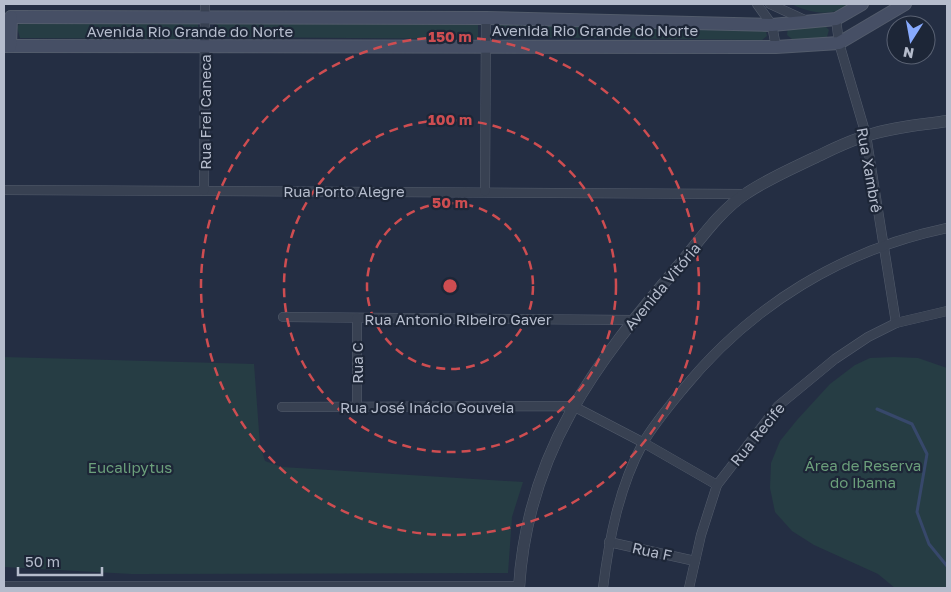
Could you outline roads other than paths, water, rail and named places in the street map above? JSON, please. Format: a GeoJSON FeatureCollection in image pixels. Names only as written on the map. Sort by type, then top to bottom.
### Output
{"type":"FeatureCollection","features":[{"type":"Feature","properties":{"kind":"main road","name":"Avenida Rio Grande do Norte"},"geometry":{"type":"LineString","coordinates":[[7,46],[776,47],[839,43],[905,4]]}},
{"type":"Feature","properties":{"kind":"main road","name":"Avenida Rio Grande do Norte"},"geometry":{"type":"LineString","coordinates":[[7,15],[205,10],[772,25],[836,19],[858,5]]}},
{"type":"Feature","properties":{"kind":"main road"},"geometry":{"type":"LineString","coordinates":[[7,15],[7,46]]}},
{"type":"Feature","properties":{"kind":"street"},"geometry":{"type":"LineString","coordinates":[[757,4],[772,25],[776,47]]}},
{"type":"Feature","properties":{"kind":"street"},"geometry":{"type":"LineString","coordinates":[[770,4],[809,22]]}},
{"type":"Feature","properties":{"kind":"street","name":"Rua Frei Caneca"},"geometry":{"type":"LineString","coordinates":[[204,190],[205,10]]}},
{"type":"Feature","properties":{"kind":"street"},"geometry":{"type":"LineString","coordinates":[[485,191],[486,18]]}},
{"type":"Feature","properties":{"kind":"street","name":"Rua Xambrê"},"geometry":{"type":"LineString","coordinates":[[836,19],[839,43],[866,135],[896,323]]}},
{"type":"Feature","properties":{"kind":"street","name":"Avenida Vitória"},"geometry":{"type":"LineString","coordinates":[[519,587],[526,527],[534,496],[555,443],[573,406],[604,357],[711,228],[745,194],[784,172],[866,135],[947,120]]}},
{"type":"Feature","properties":{"kind":"street","name":"Rua Porto Alegre"},"geometry":{"type":"LineString","coordinates":[[4,190],[485,191],[745,194]]}},
{"type":"Feature","properties":{"kind":"street"},"geometry":{"type":"LineString","coordinates":[[602,588],[609,542],[626,485],[644,442],[695,374],[715,352],[755,316],[781,297],[831,267],[883,247],[947,228]]}},
{"type":"Feature","properties":{"kind":"street","name":"Rua Recife"},"geometry":{"type":"LineString","coordinates":[[689,588],[694,561],[717,485],[778,406],[835,359],[868,337],[896,323],[947,311]]}},
{"type":"Feature","properties":{"kind":"street","name":"Rua Antonio Ribeiro Gaver"},"geometry":{"type":"LineString","coordinates":[[283,317],[633,320]]}},
{"type":"Feature","properties":{"kind":"street","name":"Rua C"},"geometry":{"type":"LineString","coordinates":[[356,318],[357,407]]}},
{"type":"Feature","properties":{"kind":"street"},"geometry":{"type":"LineString","coordinates":[[573,406],[644,442],[717,485]]}},
{"type":"Feature","properties":{"kind":"street","name":"Rua José Inácio Gouveia"},"geometry":{"type":"LineString","coordinates":[[282,407],[573,406]]}},
{"type":"Feature","properties":{"kind":"street","name":"Rua F"},"geometry":{"type":"LineString","coordinates":[[609,542],[694,561]]}},
{"type":"Feature","properties":{"kind":"street"},"geometry":{"type":"LineString","coordinates":[[4,586],[519,587]]}},
{"type":"Feature","properties":{"kind":"waterway"},"geometry":{"type":"LineString","coordinates":[[877,409],[912,424],[927,454],[917,512],[929,544],[947,566]]}},
{"type":"Feature","properties":{"kind":"park label","name":"Eucalipytus"},"geometry":{"type":"Point","coordinates":[130,467]}},
{"type":"Feature","properties":{"kind":"park label","name":"Área de Reserva do Ibama"},"geometry":{"type":"Point","coordinates":[863,474]}}]}
